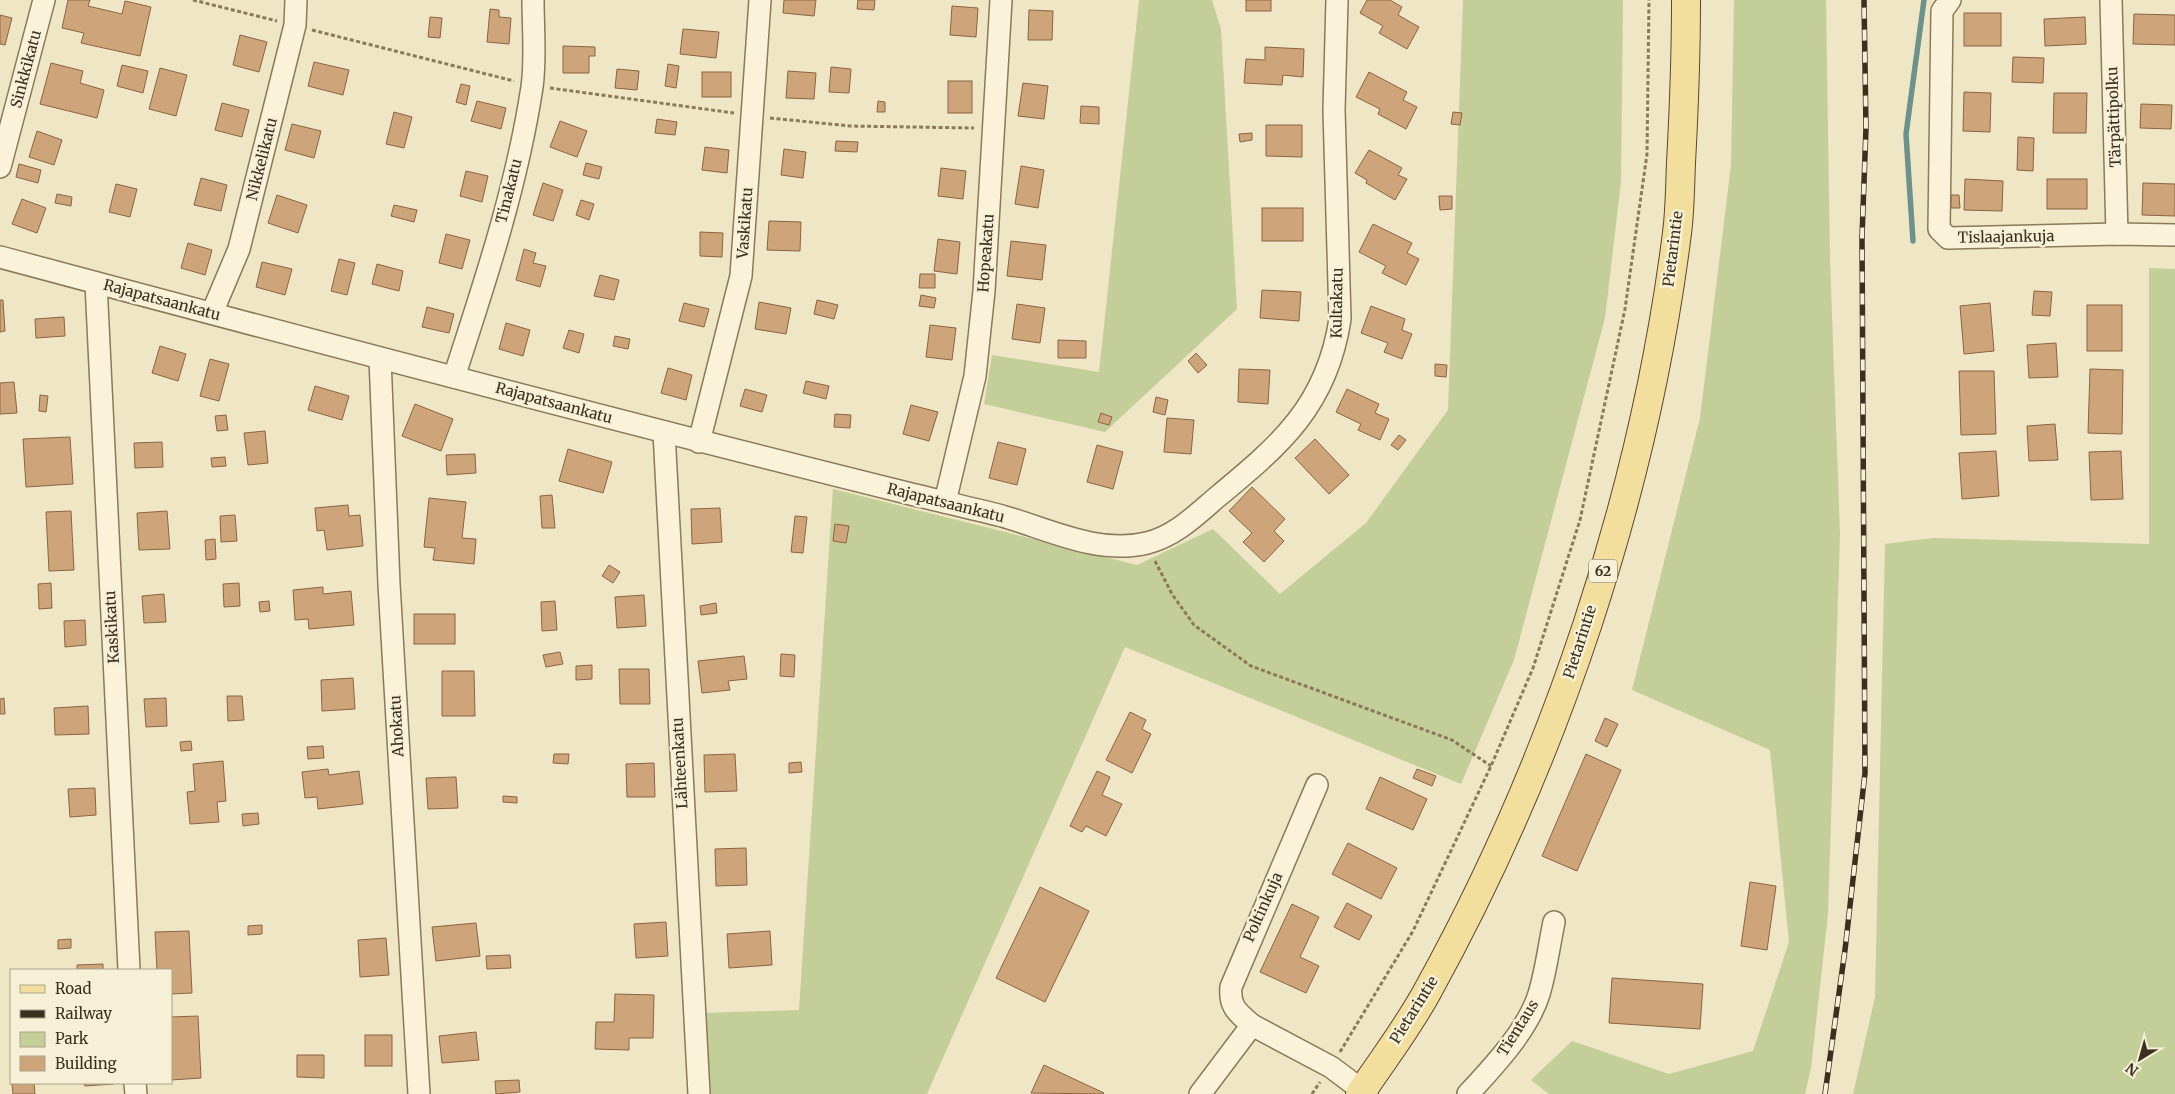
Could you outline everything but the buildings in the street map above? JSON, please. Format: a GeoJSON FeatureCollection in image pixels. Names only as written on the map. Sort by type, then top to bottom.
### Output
{"type":"FeatureCollection","features":[{"type":"Feature","properties":{"kind":"main road","name":"Pietarintie"},"geometry":{"type":"LineString","coordinates":[[1363,1093],[1426,994],[1495,857],[1556,716],[1612,544],[1651,396],[1677,231],[1686,73],[1686,0]]}},
{"type":"Feature","properties":{"kind":"street","name":"Sinkkikatu"},"geometry":{"type":"LineString","coordinates":[[0,167],[44,0]]}},
{"type":"Feature","properties":{"kind":"street","name":"Nikkelikatu"},"geometry":{"type":"LineString","coordinates":[[212,313],[239,249],[295,25],[296,0]]}},
{"type":"Feature","properties":{"kind":"street","name":"Tinakatu"},"geometry":{"type":"LineString","coordinates":[[454,377],[488,272],[514,176],[532,86],[533,0]]}},
{"type":"Feature","properties":{"kind":"street","name":"Vaskikatu"},"geometry":{"type":"LineString","coordinates":[[700,442],[741,276],[754,116],[760,0]]}},
{"type":"Feature","properties":{"kind":"street","name":"Hopeakatu"},"geometry":{"type":"LineString","coordinates":[[945,502],[975,376],[984,291],[1001,0]]}},
{"type":"Feature","properties":{"kind":"street","name":"Kultakatu"},"geometry":{"type":"LineString","coordinates":[[1108,546],[1146,544],[1185,525],[1262,460],[1289,433],[1311,402],[1330,365],[1336,347],[1340,319],[1334,110],[1337,0]]}},
{"type":"Feature","properties":{"kind":"street","name":"Tärpättipolku"},"geometry":{"type":"LineString","coordinates":[[2111,0],[2117,234]]}},
{"type":"Feature","properties":{"kind":"street","name":"Tislaajankuja"},"geometry":{"type":"LineString","coordinates":[[1946,5],[1939,229],[1948,238],[2117,234],[2175,235]]}},
{"type":"Feature","properties":{"kind":"street","name":"Rajapatsaankatu"},"geometry":{"type":"LineString","coordinates":[[0,257],[700,442],[1004,516],[1073,539],[1108,546]]}},
{"type":"Feature","properties":{"kind":"street","name":"Kaskikatu"},"geometry":{"type":"LineString","coordinates":[[96,283],[129,969]]}},
{"type":"Feature","properties":{"kind":"street","name":"Ahokatu"},"geometry":{"type":"LineString","coordinates":[[380,358],[390,594],[419,1094]]}},
{"type":"Feature","properties":{"kind":"street","name":"Lähteenkatu"},"geometry":{"type":"LineString","coordinates":[[664,432],[700,1094]]}},
{"type":"Feature","properties":{"kind":"street","name":"Poltinkuja"},"geometry":{"type":"LineString","coordinates":[[1316,785],[1231,987],[1230,1001],[1239,1014],[1252,1025],[1331,1067],[1363,1093]]}},
{"type":"Feature","properties":{"kind":"street","name":"Tientaus"},"geometry":{"type":"LineString","coordinates":[[1468,1094],[1495,1066],[1528,1018],[1539,995],[1554,922]]}},
{"type":"Feature","properties":{"kind":"street"},"geometry":{"type":"LineString","coordinates":[[1200,1094],[1252,1025]]}},
{"type":"Feature","properties":{"kind":"path"},"geometry":{"type":"LineString","coordinates":[[193,0],[532,86],[754,116],[850,126],[994,129]]}},
{"type":"Feature","properties":{"kind":"path"},"geometry":{"type":"LineString","coordinates":[[1312,1094],[1331,1067],[1413,931],[1491,766],[1533,668],[1580,520],[1625,309],[1647,154],[1649,0]]}},
{"type":"Feature","properties":{"kind":"path"},"geometry":{"type":"LineString","coordinates":[[1146,544],[1172,594],[1194,625],[1252,666],[1452,740],[1491,766]]}},
{"type":"Feature","properties":{"kind":"green space"},"geometry":{"type":"Polygon","coordinates":[[[1139,0],[1212,0],[1221,29],[1237,309],[1105,432],[984,404],[992,355],[1099,372],[1139,0]]]}},
{"type":"Feature","properties":{"kind":"green space"},"geometry":{"type":"Polygon","coordinates":[[[1463,0],[1623,0],[1621,182],[1605,318],[1514,660],[1461,784],[1125,647],[927,1094],[706,1094],[702,1013],[799,1010],[833,489],[1137,565],[1213,529],[1280,594],[1366,523],[1448,410],[1463,0]]]}},
{"type":"Feature","properties":{"kind":"green space"},"geometry":{"type":"Polygon","coordinates":[[[1734,0],[1826,0],[1830,260],[1840,534],[1828,914],[1811,1068],[1805,1094],[1549,1094],[1531,1080],[1572,1041],[1669,1074],[1753,1051],[1789,942],[1770,750],[1632,690],[1700,418],[1731,165],[1734,0]]]}},
{"type":"Feature","properties":{"kind":"green space"},"geometry":{"type":"Polygon","coordinates":[[[2149,268],[2175,269],[2175,1094],[1853,1094],[1875,997],[1885,544],[1933,538],[2149,544],[2149,268]]]}},
{"type":"Feature","properties":{"kind":"waterway"},"geometry":{"type":"LineString","coordinates":[[1913,241],[1906,134],[1924,0]]}},
{"type":"Feature","properties":{"kind":"railway"},"geometry":{"type":"LineString","coordinates":[[1825,1094],[1845,950],[1865,773],[1862,237],[1866,128],[1864,0]]}}]}
